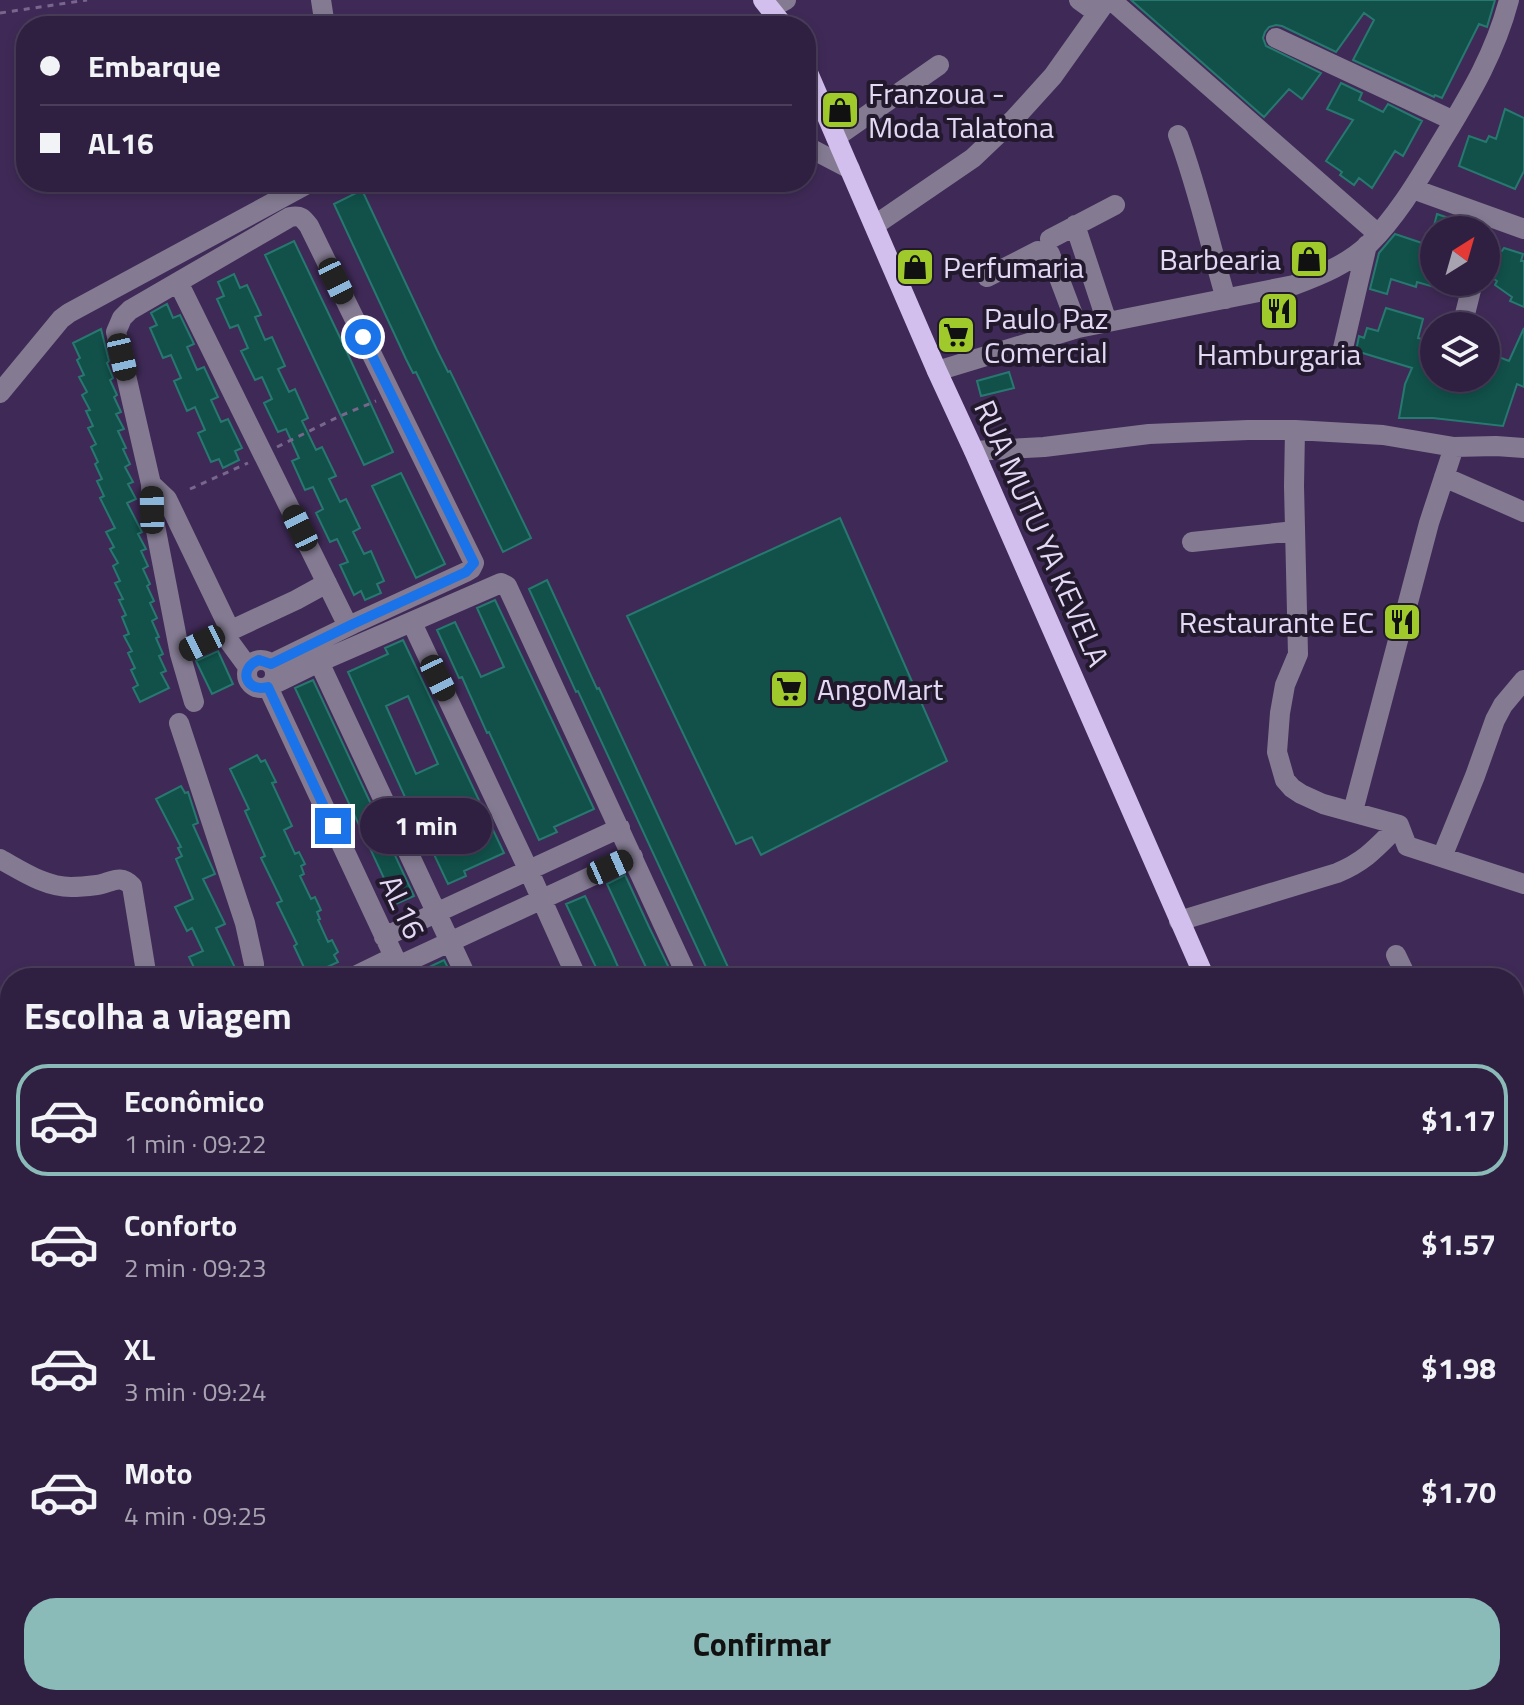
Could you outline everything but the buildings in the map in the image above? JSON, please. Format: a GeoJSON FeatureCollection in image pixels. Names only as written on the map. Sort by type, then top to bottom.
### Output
{"type":"FeatureCollection","features":[{"type":"Feature","properties":{"kind":"main road","name":"RUA MUTU YA KEVELA"},"geometry":{"type":"LineString","coordinates":[[816,91],[1200,968]]}},
{"type":"Feature","properties":{"kind":"street"},"geometry":{"type":"LineString","coordinates":[[1079,0],[1105,4],[1372,240]]}},
{"type":"Feature","properties":{"kind":"street"},"geometry":{"type":"LineString","coordinates":[[937,371],[1078,328],[1294,285],[1346,262],[1372,240],[1413,189],[1488,59],[1501,31],[1509,0]]}},
{"type":"Feature","properties":{"kind":"street"},"geometry":{"type":"LineString","coordinates":[[875,225],[973,158],[1004,129],[1053,76],[1105,4]]}},
{"type":"Feature","properties":{"kind":"street"},"geometry":{"type":"LineString","coordinates":[[1276,38],[1454,121]]}},
{"type":"Feature","properties":{"kind":"street"},"geometry":{"type":"LineString","coordinates":[[836,137],[939,65]]}},
{"type":"Feature","properties":{"kind":"street"},"geometry":{"type":"LineString","coordinates":[[1178,135],[1190,167],[1226,299]]}},
{"type":"Feature","properties":{"kind":"street"},"geometry":{"type":"LineString","coordinates":[[816,151],[850,169]]}},
{"type":"Feature","properties":{"kind":"street"},"geometry":{"type":"LineString","coordinates":[[1413,189],[1471,216]]}},
{"type":"Feature","properties":{"kind":"street"},"geometry":{"type":"LineString","coordinates":[[0,393],[69,313],[293,192]]}},
{"type":"Feature","properties":{"kind":"street"},"geometry":{"type":"LineString","coordinates":[[1050,239],[1079,217],[1115,205]]}},
{"type":"Feature","properties":{"kind":"street"},"geometry":{"type":"LineString","coordinates":[[194,702],[180,654],[152,510],[151,484],[116,332],[122,318],[130,310],[297,215],[309,226],[474,563],[466,572],[261,664],[246,676],[251,685],[259,689],[268,687],[501,583],[507,586],[683,968]]}},
{"type":"Feature","properties":{"kind":"street"},"geometry":{"type":"LineString","coordinates":[[1079,217],[1107,322]]}},
{"type":"Feature","properties":{"kind":"street"},"geometry":{"type":"LineString","coordinates":[[1500,226],[1524,229]]}},
{"type":"Feature","properties":{"kind":"street"},"geometry":{"type":"LineString","coordinates":[[1343,348],[1372,240]]}},
{"type":"Feature","properties":{"kind":"street"},"geometry":{"type":"LineString","coordinates":[[987,277],[1038,251],[1050,254],[1078,328]]}},
{"type":"Feature","properties":{"kind":"street"},"geometry":{"type":"LineString","coordinates":[[178,282],[348,626]]}},
{"type":"Feature","properties":{"kind":"street"},"geometry":{"type":"LineString","coordinates":[[974,451],[1044,447],[1149,434],[1248,430],[1383,435],[1454,447],[1524,448]]}},
{"type":"Feature","properties":{"kind":"street"},"geometry":{"type":"LineString","coordinates":[[1295,430],[1298,654],[1285,685],[1277,752],[1285,780],[1292,788],[1323,804],[1399,825]]}},
{"type":"Feature","properties":{"kind":"street"},"geometry":{"type":"LineString","coordinates":[[1353,811],[1429,523],[1454,447]]}},
{"type":"Feature","properties":{"kind":"street"},"geometry":{"type":"LineString","coordinates":[[1444,477],[1524,512]]}},
{"type":"Feature","properties":{"kind":"street"},"geometry":{"type":"LineString","coordinates":[[151,484],[167,499],[231,630],[261,664]]}},
{"type":"Feature","properties":{"kind":"street"},"geometry":{"type":"LineString","coordinates":[[1192,542],[1295,531]]}},
{"type":"Feature","properties":{"kind":"street"},"geometry":{"type":"LineString","coordinates":[[180,654],[327,583]]}},
{"type":"Feature","properties":{"kind":"street"},"geometry":{"type":"LineString","coordinates":[[412,623],[572,968]]}},
{"type":"Feature","properties":{"kind":"street"},"geometry":{"type":"LineString","coordinates":[[319,662],[463,968]]}},
{"type":"Feature","properties":{"kind":"street"},"geometry":{"type":"LineString","coordinates":[[1442,857],[1495,720],[1524,680]]}},
{"type":"Feature","properties":{"kind":"street","name":"AL16"},"geometry":{"type":"LineString","coordinates":[[268,687],[398,967]]}},
{"type":"Feature","properties":{"kind":"street"},"geometry":{"type":"LineString","coordinates":[[179,723],[245,923],[254,968]]}},
{"type":"Feature","properties":{"kind":"street"},"geometry":{"type":"LineString","coordinates":[[1179,921],[1357,865],[1399,825]]}},
{"type":"Feature","properties":{"kind":"street"},"geometry":{"type":"LineString","coordinates":[[1399,825],[1407,846],[1524,884]]}},
{"type":"Feature","properties":{"kind":"street"},"geometry":{"type":"LineString","coordinates":[[384,937],[620,828]]}},
{"type":"Feature","properties":{"kind":"street"},"geometry":{"type":"LineString","coordinates":[[398,967],[633,857]]}},
{"type":"Feature","properties":{"kind":"street"},"geometry":{"type":"LineString","coordinates":[[0,859],[52,885],[99,885],[121,879],[128,882],[132,886],[145,968]]}},
{"type":"Feature","properties":{"kind":"street"},"geometry":{"type":"LineString","coordinates":[[1396,955],[1402,968]]}},
{"type":"Feature","properties":{"kind":"path"},"geometry":{"type":"LineString","coordinates":[[0,13],[87,0]]}},
{"type":"Feature","properties":{"kind":"path"},"geometry":{"type":"LineString","coordinates":[[271,451],[386,397]]}},
{"type":"Feature","properties":{"kind":"path"},"geometry":{"type":"LineString","coordinates":[[190,489],[259,458]]}},
{"type":"Feature","properties":{"kind":"place","name":"Franzoua - Moda Talatona"},"geometry":{"type":"Point","coordinates":[840,110]}},
{"type":"Feature","properties":{"kind":"place","name":"Barbearia"},"geometry":{"type":"Point","coordinates":[1309,259]}},
{"type":"Feature","properties":{"kind":"place","name":"Perfumaria"},"geometry":{"type":"Point","coordinates":[915,267]}},
{"type":"Feature","properties":{"kind":"place","name":"Hamburgaria"},"geometry":{"type":"Point","coordinates":[1279,311]}},
{"type":"Feature","properties":{"kind":"place","name":"Paulo Paz Comercial"},"geometry":{"type":"Point","coordinates":[956,335]}},
{"type":"Feature","properties":{"kind":"place","name":"Restaurante EC"},"geometry":{"type":"Point","coordinates":[1402,622]}},
{"type":"Feature","properties":{"kind":"place","name":"AngoMart"},"geometry":{"type":"Point","coordinates":[789,689]}},
{"type":"Feature","properties":{"kind":"route"},"geometry":{"type":"LineString","coordinates":[[333,826],[268,687],[259,689],[251,685],[246,676],[248,667],[259,660],[271,664],[466,572],[474,563],[363,337]]}}]}
